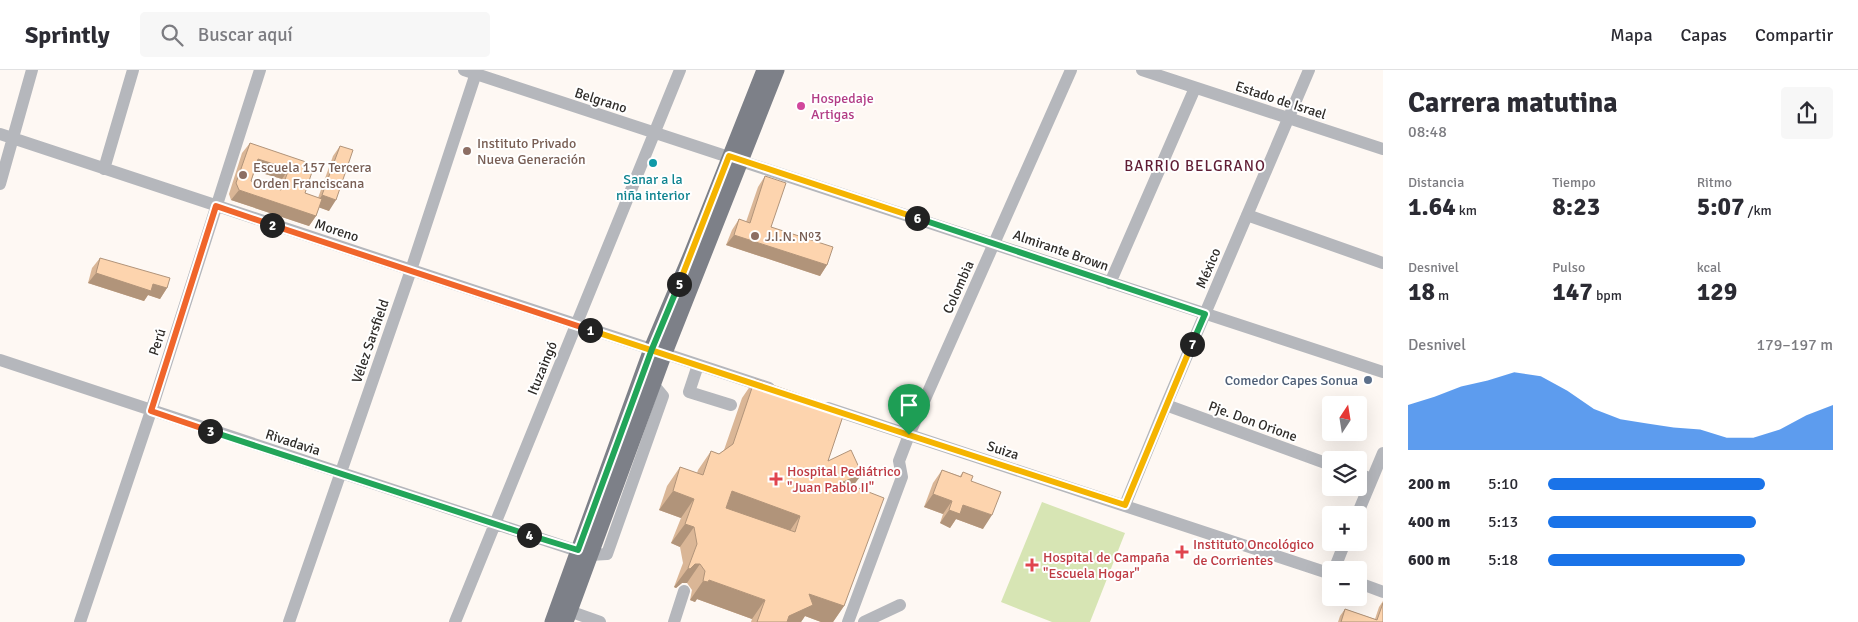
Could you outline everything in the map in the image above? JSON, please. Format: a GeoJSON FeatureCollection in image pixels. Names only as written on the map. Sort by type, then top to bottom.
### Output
{"type":"FeatureCollection","features":[{"type":"Feature","properties":{"kind":"main road"},"geometry":{"type":"LineString","coordinates":[[736,158],[764,70]]}},
{"type":"Feature","properties":{"kind":"main road"},"geometry":{"type":"LineString","coordinates":[[568,617],[584,552],[658,351],[691,254],[777,70]]}},
{"type":"Feature","properties":{"kind":"main road"},"geometry":{"type":"LineString","coordinates":[[552,622],[584,552],[653,384],[658,351]]}},
{"type":"Feature","properties":{"kind":"street"},"geometry":{"type":"LineString","coordinates":[[0,184],[6,136],[32,70]]}},
{"type":"Feature","properties":{"kind":"street"},"geometry":{"type":"LineString","coordinates":[[104,169],[133,70]]}},
{"type":"Feature","properties":{"kind":"street","name":"Perú"},"geometry":{"type":"LineString","coordinates":[[80,622],[151,411],[260,70]]}},
{"type":"Feature","properties":{"kind":"street","name":"Belgrano"},"geometry":{"type":"LineString","coordinates":[[464,70],[477,72],[654,134],[736,158]]}},
{"type":"Feature","properties":{"kind":"street","name":"Ituzaingó"},"geometry":{"type":"LineString","coordinates":[[455,622],[680,70]]}},
{"type":"Feature","properties":{"kind":"street","name":"Colombia"},"geometry":{"type":"LineString","coordinates":[[848,622],[902,477],[899,461],[909,435],[1071,70]]}},
{"type":"Feature","properties":{"kind":"street","name":"Estado de Israel"},"geometry":{"type":"LineString","coordinates":[[1142,70],[1383,149]]}},
{"type":"Feature","properties":{"kind":"street","name":"México"},"geometry":{"type":"LineString","coordinates":[[1125,505],[1309,70]]}},
{"type":"Feature","properties":{"kind":"street","name":"Vélez Sarsfield"},"geometry":{"type":"LineString","coordinates":[[289,622],[411,270],[477,72]]}},
{"type":"Feature","properties":{"kind":"street"},"geometry":{"type":"LineString","coordinates":[[1110,283],[1195,88]]}},
{"type":"Feature","properties":{"kind":"street","name":"Moreno"},"geometry":{"type":"LineString","coordinates":[[6,136],[576,326],[658,351]]}},
{"type":"Feature","properties":{"kind":"street","name":"Almirante Brown"},"geometry":{"type":"LineString","coordinates":[[736,158],[1383,372]]}},
{"type":"Feature","properties":{"kind":"street"},"geometry":{"type":"LineString","coordinates":[[1247,215],[1383,263]]}},
{"type":"Feature","properties":{"kind":"street"},"geometry":{"type":"LineString","coordinates":[[658,351],[781,392]]}},
{"type":"Feature","properties":{"kind":"street","name":"Rivadavia"},"geometry":{"type":"LineString","coordinates":[[0,360],[584,552]]}},
{"type":"Feature","properties":{"kind":"street"},"geometry":{"type":"LineString","coordinates":[[698,364],[689,392],[731,405]]}},
{"type":"Feature","properties":{"kind":"street","name":"Suiza"},"geometry":{"type":"LineString","coordinates":[[817,404],[1322,571]]}},
{"type":"Feature","properties":{"kind":"street","name":"Pje. Don Orione"},"geometry":{"type":"LineString","coordinates":[[1166,405],[1322,461]]}},
{"type":"Feature","properties":{"kind":"street"},"geometry":{"type":"LineString","coordinates":[[1361,506],[1383,453]]}},
{"type":"Feature","properties":{"kind":"street"},"geometry":{"type":"LineString","coordinates":[[1367,477],[1372,479]]}},
{"type":"Feature","properties":{"kind":"street"},"geometry":{"type":"LineString","coordinates":[[1367,587],[1383,592]]}},
{"type":"Feature","properties":{"kind":"street"},"geometry":{"type":"LineString","coordinates":[[674,622],[684,591]]}},
{"type":"Feature","properties":{"kind":"street"},"geometry":{"type":"LineString","coordinates":[[864,622],[900,605]]}},
{"type":"Feature","properties":{"kind":"street"},"geometry":{"type":"LineString","coordinates":[[568,617],[600,622]]}},
{"type":"Feature","properties":{"kind":"green space"},"geometry":{"type":"Polygon","coordinates":[[[1042,502],[1125,533],[1090,622],[1052,622],[1001,602],[1042,502]]]}},
{"type":"Feature","properties":{"kind":"building"},"geometry":{"type":"Polygon","coordinates":[[[250,143],[309,163],[308,167],[313,169],[305,193],[322,199],[316,216],[239,190],[236,183],[250,143]],[[258,159],[251,181],[281,190],[289,169],[258,159]]]}},
{"type":"Feature","properties":{"kind":"building"},"geometry":{"type":"Polygon","coordinates":[[[340,146],[353,150],[336,200],[322,195],[340,146]]]}},
{"type":"Feature","properties":{"kind":"building"},"geometry":{"type":"Polygon","coordinates":[[[765,176],[786,183],[771,227],[833,247],[827,265],[734,235],[739,219],[750,223],[765,176]]]}},
{"type":"Feature","properties":{"kind":"building"},"geometry":{"type":"Polygon","coordinates":[[[100,258],[170,278],[167,288],[153,284],[151,291],[96,273],[100,258]]]}},
{"type":"Feature","properties":{"kind":"building","name":"Hospital Pediátrico \"Juan Pablo II\""},"geometry":{"type":"Polygon","coordinates":[[[755,379],[845,410],[828,461],[851,450],[862,474],[843,482],[884,498],[844,606],[809,594],[813,605],[789,616],[787,622],[757,622],[765,600],[709,580],[708,582],[703,581],[705,571],[700,564],[695,564],[690,569],[688,568],[697,544],[694,527],[685,524],[694,499],[673,491],[680,467],[703,475],[711,451],[719,454],[733,444],[755,379]],[[732,491],[726,508],[795,532],[800,516],[732,491]]]}},
{"type":"Feature","properties":{"kind":"building"},"geometry":{"type":"Polygon","coordinates":[[[942,470],[961,477],[963,472],[973,476],[971,481],[1001,492],[992,515],[963,505],[960,514],[949,510],[952,501],[933,494],[942,470]]]}},
{"type":"Feature","properties":{"kind":"building"},"geometry":{"type":"Polygon","coordinates":[[[1383,603],[1383,622],[1341,622],[1345,609],[1377,620],[1383,603]]]}},
{"type":"Feature","properties":{"kind":"place","name":"Hospedaje Artigas"},"geometry":{"type":"Point","coordinates":[801,106]}},
{"type":"Feature","properties":{"kind":"place","name":"Instituto Privado Nueva Generación"},"geometry":{"type":"Point","coordinates":[467,151]}},
{"type":"Feature","properties":{"kind":"place","name":"Sanar a la niña interior"},"geometry":{"type":"Point","coordinates":[653,163]}},
{"type":"Feature","properties":{"kind":"place","name":"Escuela 157 Tercera Orden Franciscana"},"geometry":{"type":"Point","coordinates":[243,175]}},
{"type":"Feature","properties":{"kind":"place","name":"J.I.N. Nº3"},"geometry":{"type":"Point","coordinates":[755,236]}},
{"type":"Feature","properties":{"kind":"place","name":"Comedor Capes Sonua"},"geometry":{"type":"Point","coordinates":[1368,380]}},
{"type":"Feature","properties":{"kind":"place","name":"Hospital Pediátrico \"Juan Pablo II\""},"geometry":{"type":"Point","coordinates":[776,479]}},
{"type":"Feature","properties":{"kind":"place","name":"Instituto Oncológico de Corrientes"},"geometry":{"type":"Point","coordinates":[1182,552]}},
{"type":"Feature","properties":{"kind":"place","name":"Hospital de Campaña \"Escuela Hogar\""},"geometry":{"type":"Point","coordinates":[1032,565]}},
{"type":"Feature","properties":{"kind":"district","name":"BARRIO BELGRANO"},"geometry":{"type":"Point","coordinates":[1195,166]}},
{"type":"Feature","properties":{"kind":"route"},"geometry":{"type":"LineString","coordinates":[[909,435],[652,349],[576,326],[216,206],[151,411],[578,550],[652,349],[729,156],[1205,314],[1125,505],[909,435]]}}]}
